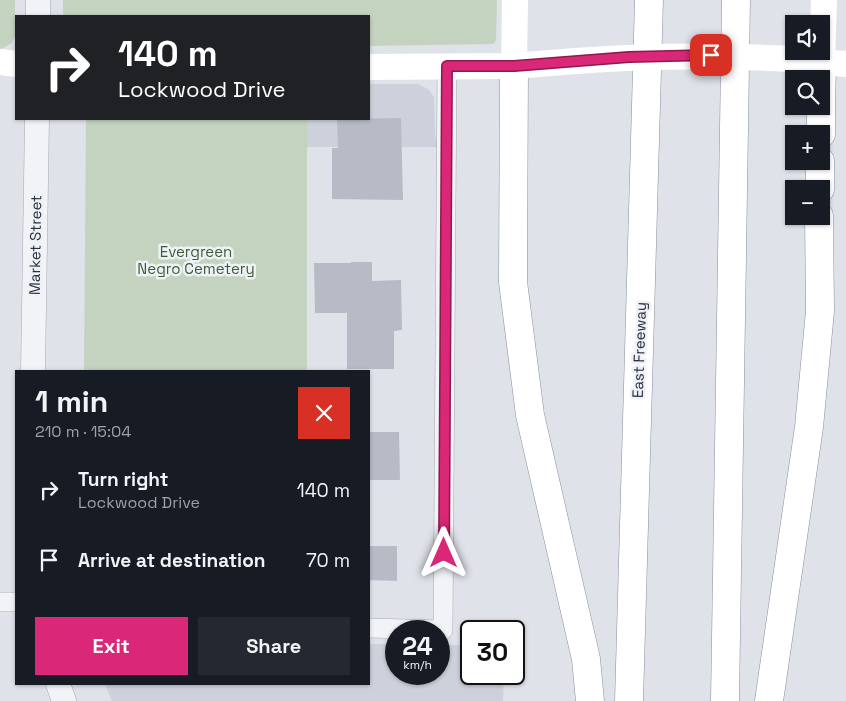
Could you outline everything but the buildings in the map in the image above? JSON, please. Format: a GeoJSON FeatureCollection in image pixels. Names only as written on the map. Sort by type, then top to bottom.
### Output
{"type":"FeatureCollection","features":[{"type":"Feature","properties":{"kind":"highway","name":"East Freeway"},"geometry":{"type":"LineString","coordinates":[[629,701],[649,0]]}},
{"type":"Feature","properties":{"kind":"highway"},"geometry":{"type":"LineString","coordinates":[[724,701],[736,0]]}},
{"type":"Feature","properties":{"kind":"highway"},"geometry":{"type":"LineString","coordinates":[[830,76],[834,63]]}},
{"type":"Feature","properties":{"kind":"highway"},"geometry":{"type":"LineString","coordinates":[[514,66],[515,292],[530,415],[586,659],[590,701]]}},
{"type":"Feature","properties":{"kind":"highway"},"geometry":{"type":"LineString","coordinates":[[769,701],[808,426],[820,311],[819,225]]}},
{"type":"Feature","properties":{"kind":"main road"},"geometry":{"type":"LineString","coordinates":[[514,66],[515,0]]}},
{"type":"Feature","properties":{"kind":"main road"},"geometry":{"type":"LineString","coordinates":[[370,67],[514,66],[629,57],[711,55],[834,63],[824,0]]}},
{"type":"Feature","properties":{"kind":"main road"},"geometry":{"type":"LineString","coordinates":[[0,62],[15,64]]}},
{"type":"Feature","properties":{"kind":"street"},"geometry":{"type":"LineString","coordinates":[[38,0],[38,15]]}},
{"type":"Feature","properties":{"kind":"street"},"geometry":{"type":"LineString","coordinates":[[370,628],[443,630],[447,66]]}},
{"type":"Feature","properties":{"kind":"street","name":"Market Street"},"geometry":{"type":"LineString","coordinates":[[33,370],[37,120]]}},
{"type":"Feature","properties":{"kind":"street"},"geometry":{"type":"LineString","coordinates":[[0,602],[15,602]]}},
{"type":"Feature","properties":{"kind":"street"},"geometry":{"type":"LineString","coordinates":[[58,685],[64,701]]}},
{"type":"Feature","properties":{"kind":"shaded area"},"geometry":{"type":"Polygon","coordinates":[[[370,84],[418,84],[428,89],[434,97],[435,135],[438,147],[307,147],[307,120],[370,120],[370,84]]]}},
{"type":"Feature","properties":{"kind":"shaded area"},"geometry":{"type":"Polygon","coordinates":[[[370,644],[385,644],[385,685],[450,685],[450,645],[460,645],[460,685],[504,685],[503,701],[112,701],[105,685],[370,685],[370,644]]]}},
{"type":"Feature","properties":{"kind":"green space"},"geometry":{"type":"Polygon","coordinates":[[[0,0],[15,0],[15,36],[12,43],[1,49],[0,49],[0,0]]]}},
{"type":"Feature","properties":{"kind":"green space"},"geometry":{"type":"Polygon","coordinates":[[[63,0],[497,0],[496,39],[495,43],[492,44],[370,46],[370,15],[63,15],[63,0]]]}},
{"type":"Feature","properties":{"kind":"green space","name":"Evergreen Negro Cemetery"},"geometry":{"type":"Polygon","coordinates":[[[86,120],[307,120],[307,370],[84,370],[86,120]]]}},
{"type":"Feature","properties":{"kind":"route"},"geometry":{"type":"LineString","coordinates":[[444,553],[447,66],[514,66],[629,57],[711,55]]}}]}
